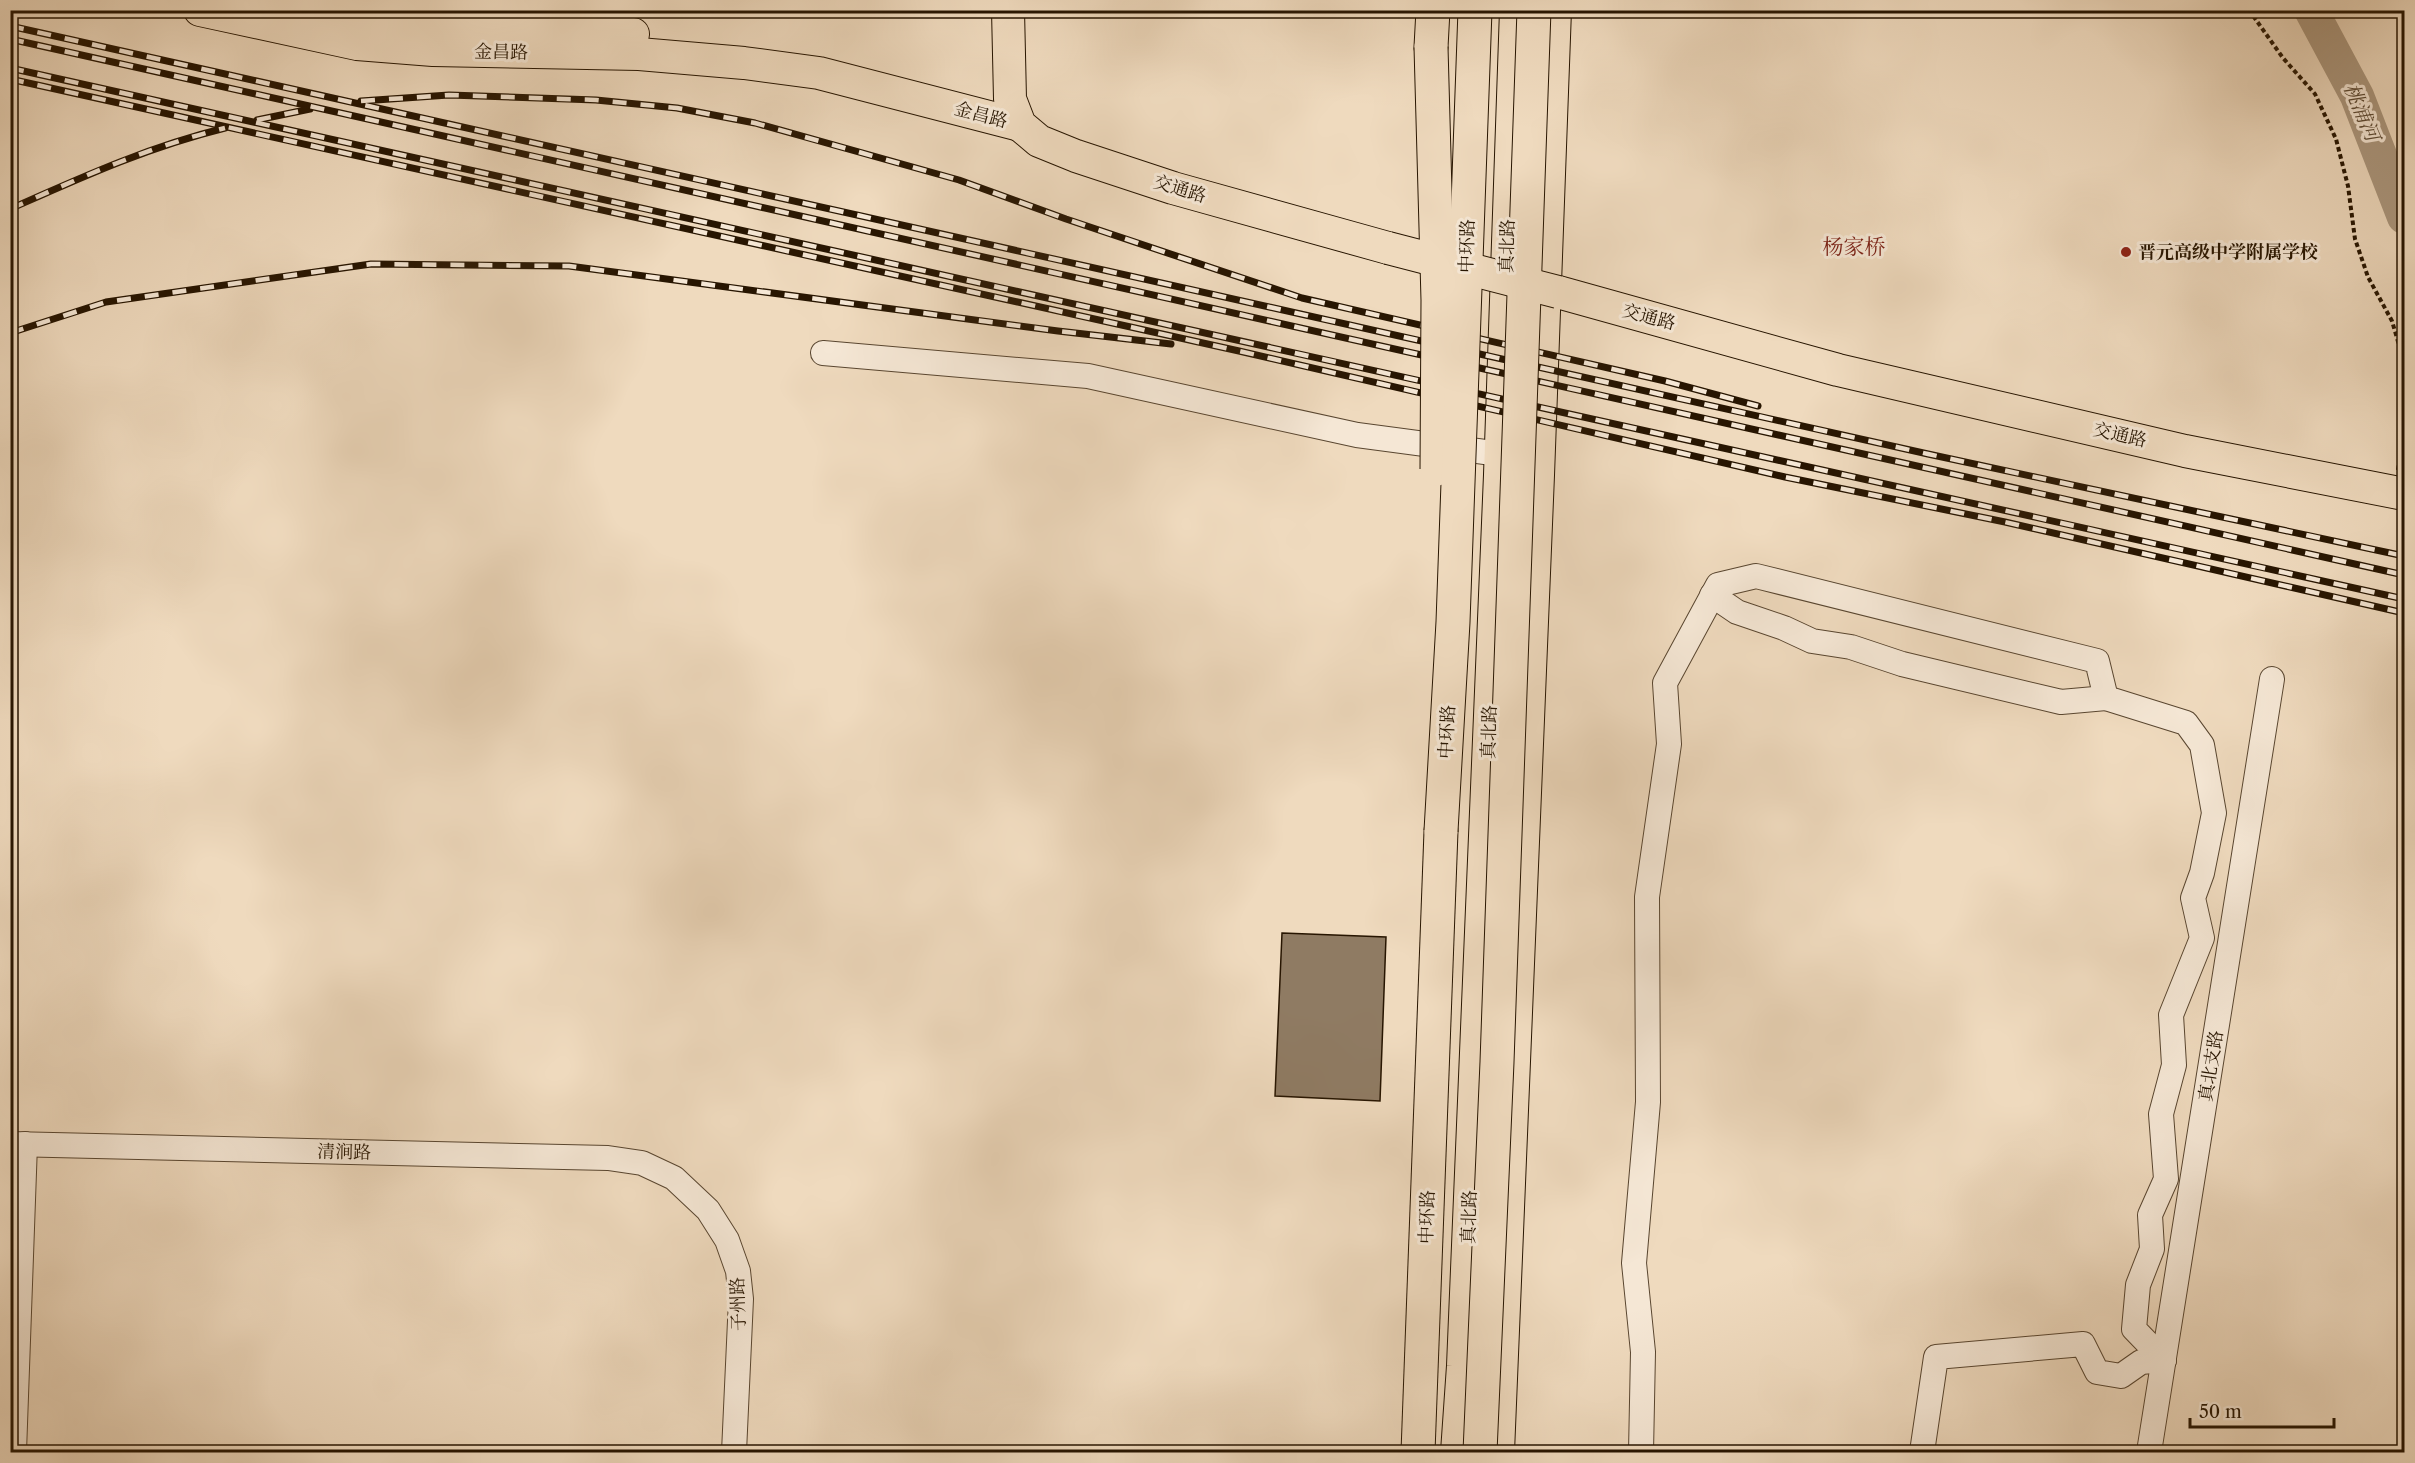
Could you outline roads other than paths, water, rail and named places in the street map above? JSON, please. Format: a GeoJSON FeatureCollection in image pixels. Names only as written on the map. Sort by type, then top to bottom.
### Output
{"type":"FeatureCollection","features":[{"type":"Feature","properties":{"kind":"highway"},"geometry":{"type":"LineString","coordinates":[[1433,10],[1431,47],[1438,300],[1436,606],[1441,831]]}},
{"type":"Feature","properties":{"kind":"highway","name":"中环路"},"geometry":{"type":"LineString","coordinates":[[1418,1452],[1441,831],[1453,622],[1475,10]]}},
{"type":"Feature","properties":{"kind":"highway"},"geometry":{"type":"LineString","coordinates":[[1480,1452],[1497,1062],[1534,10]]}},
{"type":"Feature","properties":{"kind":"main road","name":"金昌路"},"geometry":{"type":"LineString","coordinates":[[200,10],[357,44],[433,50],[639,54],[744,63],[819,73],[1020,125]]}},
{"type":"Feature","properties":{"kind":"main road","name":"金昌路"},"geometry":{"type":"LineString","coordinates":[[287,10],[337,21],[547,28],[740,41],[825,56],[957,88],[1020,125]]}},
{"type":"Feature","properties":{"kind":"main road"},"geometry":{"type":"LineString","coordinates":[[1008,10],[1010,99],[1020,125]]}},
{"type":"Feature","properties":{"kind":"main road","name":"真北路"},"geometry":{"type":"LineString","coordinates":[[1457,1452],[1500,454],[1516,10]]}},
{"type":"Feature","properties":{"kind":"main road"},"geometry":{"type":"LineString","coordinates":[[1498,1452],[1537,511],[1555,10]]}},
{"type":"Feature","properties":{"kind":"main road","name":"交通路"},"geometry":{"type":"LineString","coordinates":[[1020,125],[1039,141],[1173,188],[1838,370],[2185,451],[2400,493]]}},
{"type":"Feature","properties":{"kind":"street"},"geometry":{"type":"LineString","coordinates":[[823,353],[1088,376],[1358,435],[1500,454]]}},
{"type":"Feature","properties":{"kind":"street"},"geometry":{"type":"LineString","coordinates":[[1641,1452],[1642,1352],[1634,1263],[1648,1102],[1647,897],[1669,744],[1665,683],[1718,585],[1756,576],[2097,661],[2106,698]]}},
{"type":"Feature","properties":{"kind":"street"},"geometry":{"type":"LineString","coordinates":[[1712,595],[1737,612],[1784,627],[1812,641],[1851,647],[1902,664],[2061,702],[2106,698],[2186,723],[2202,745],[2214,813],[2202,873],[2193,898],[2202,938],[2171,1015],[2174,1065],[2161,1114],[2166,1179],[2150,1215],[2152,1249],[2138,1285],[2134,1329],[2164,1360]]}},
{"type":"Feature","properties":{"kind":"street","name":"真北支路"},"geometry":{"type":"LineString","coordinates":[[2149,1452],[2272,679]]}},
{"type":"Feature","properties":{"kind":"street"},"geometry":{"type":"LineString","coordinates":[[14,1452],[18,1144]]}},
{"type":"Feature","properties":{"kind":"street","name":"清涧路"},"geometry":{"type":"LineString","coordinates":[[18,1144],[608,1158],[642,1163],[674,1178]]}},
{"type":"Feature","properties":{"kind":"street","name":"子州路"},"geometry":{"type":"LineString","coordinates":[[674,1178],[708,1210],[727,1240],[738,1271],[741,1299],[734,1452]]}},
{"type":"Feature","properties":{"kind":"street"},"geometry":{"type":"LineString","coordinates":[[1922,1452],[1936,1357],[2083,1344],[2097,1372],[2121,1376],[2141,1362],[2164,1360]]}},
{"type":"Feature","properties":{"kind":"waterway","name":"桃浦河"},"geometry":{"type":"LineString","coordinates":[[2311,10],[2357,96],[2404,217]]}},
{"type":"Feature","properties":{"kind":"railway"},"geometry":{"type":"LineString","coordinates":[[10,26],[1928,454],[2404,556]]}},
{"type":"Feature","properties":{"kind":"railway"},"geometry":{"type":"LineString","coordinates":[[10,39],[2404,575]]}},
{"type":"Feature","properties":{"kind":"railway"},"geometry":{"type":"LineString","coordinates":[[10,68],[2404,599]]}},
{"type":"Feature","properties":{"kind":"railway"},"geometry":{"type":"LineString","coordinates":[[10,79],[1239,351],[1785,477],[2005,522],[2404,613]]}},
{"type":"Feature","properties":{"kind":"railway"},"geometry":{"type":"LineString","coordinates":[[361,101],[449,95],[596,100],[677,108],[755,123],[959,180],[1066,219],[1302,298],[1665,381],[1758,406]]}},
{"type":"Feature","properties":{"kind":"railway"},"geometry":{"type":"LineString","coordinates":[[257,120],[310,109]]}},
{"type":"Feature","properties":{"kind":"railway"},"geometry":{"type":"LineString","coordinates":[[10,209],[89,174],[142,154],[225,128]]}},
{"type":"Feature","properties":{"kind":"railway"},"geometry":{"type":"LineString","coordinates":[[10,333],[106,302],[371,264],[569,266],[1171,344]]}},
{"type":"Feature","properties":{"kind":"place","name":"晋元高级中学附属学校"},"geometry":{"type":"Point","coordinates":[2126,252]}},
{"type":"Feature","properties":{"kind":"district","name":"杨家桥"},"geometry":{"type":"Point","coordinates":[1854,247]}}]}
